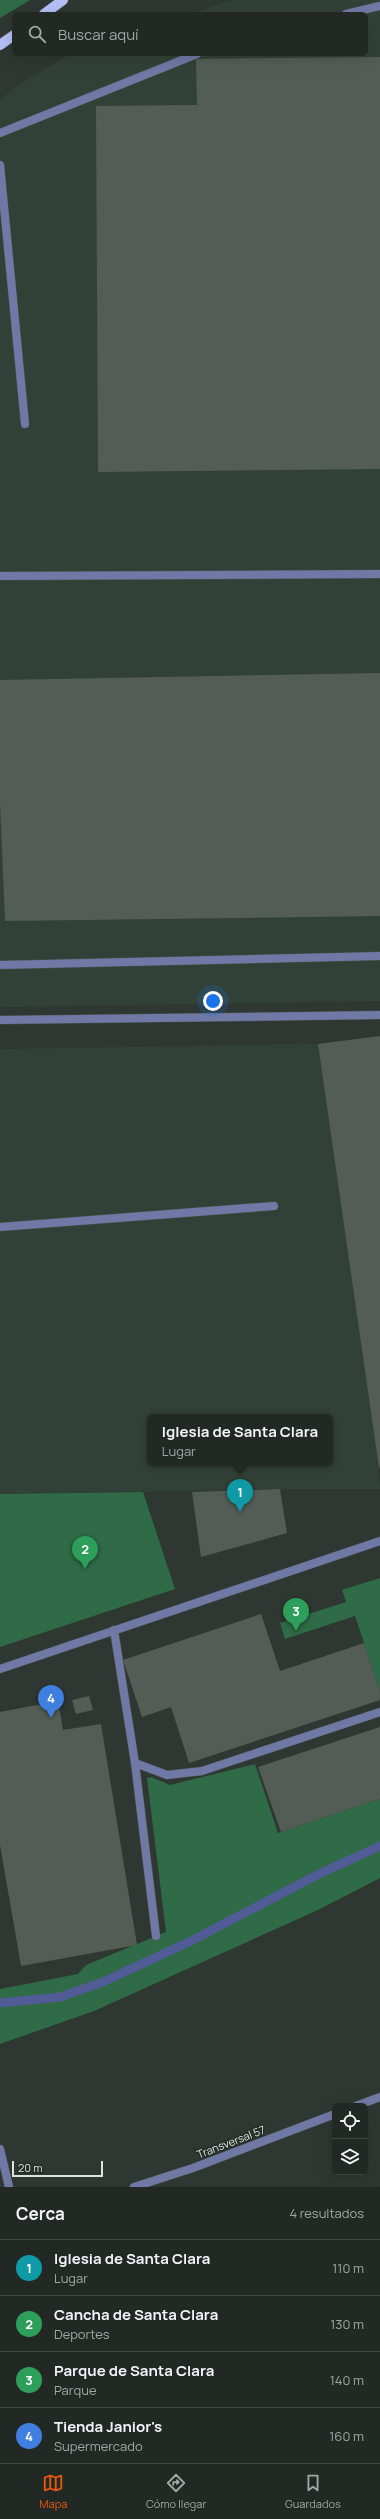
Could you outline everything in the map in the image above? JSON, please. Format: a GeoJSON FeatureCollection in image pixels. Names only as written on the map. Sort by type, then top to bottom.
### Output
{"type":"FeatureCollection","features":[{"type":"Feature","properties":{"kind":"main road"},"geometry":{"type":"LineString","coordinates":[[47,12],[63,0]]}},
{"type":"Feature","properties":{"kind":"main road"},"geometry":{"type":"LineString","coordinates":[[0,46],[12,37]]}},
{"type":"Feature","properties":{"kind":"street"},"geometry":{"type":"LineString","coordinates":[[354,12],[380,6]]}},
{"type":"Feature","properties":{"kind":"street"},"geometry":{"type":"LineString","coordinates":[[0,133],[192,56]]}},
{"type":"Feature","properties":{"kind":"street"},"geometry":{"type":"LineString","coordinates":[[0,165],[24,424]]}},
{"type":"Feature","properties":{"kind":"street"},"geometry":{"type":"LineString","coordinates":[[0,576],[380,574]]}},
{"type":"Feature","properties":{"kind":"street"},"geometry":{"type":"LineString","coordinates":[[0,965],[380,956]]}},
{"type":"Feature","properties":{"kind":"street"},"geometry":{"type":"LineString","coordinates":[[0,1020],[380,1015]]}},
{"type":"Feature","properties":{"kind":"street"},"geometry":{"type":"LineString","coordinates":[[0,1227],[274,1206]]}},
{"type":"Feature","properties":{"kind":"street"},"geometry":{"type":"LineString","coordinates":[[0,1669],[380,1541]]}},
{"type":"Feature","properties":{"kind":"street"},"geometry":{"type":"LineString","coordinates":[[114,1630],[135,1763],[156,1936]]}},
{"type":"Feature","properties":{"kind":"street"},"geometry":{"type":"LineString","coordinates":[[135,1763],[167,1775],[202,1771],[380,1712]]}},
{"type":"Feature","properties":{"kind":"street"},"geometry":{"type":"LineString","coordinates":[[364,2103],[380,2097]]}},
{"type":"Feature","properties":{"kind":"street","name":"Transversal 57"},"geometry":{"type":"LineString","coordinates":[[134,2187],[193,2168],[332,2115]]}},
{"type":"Feature","properties":{"kind":"street"},"geometry":{"type":"LineString","coordinates":[[0,2149],[9,2187]]}},
{"type":"Feature","properties":{"kind":"shaded area"},"geometry":{"type":"Polygon","coordinates":[[[233,0],[380,0],[380,1001],[0,1007],[0,99],[22,83],[68,56],[368,56],[368,12],[195,12],[233,0]]]}},
{"type":"Feature","properties":{"kind":"shaded area"},"geometry":{"type":"Polygon","coordinates":[[[318,1044],[377,1451],[380,1489],[280,1489],[0,1494],[0,1049],[318,1044]]]}},
{"type":"Feature","properties":{"kind":"green space"},"geometry":{"type":"Polygon","coordinates":[[[0,0],[30,0],[0,18],[0,0]]]}},
{"type":"Feature","properties":{"kind":"green space"},"geometry":{"type":"Polygon","coordinates":[[[143,1492],[175,1589],[0,1647],[0,1494],[143,1492]]]}},
{"type":"Feature","properties":{"kind":"green space"},"geometry":{"type":"Polygon","coordinates":[[[380,1578],[380,1691],[355,1616],[285,1639],[280,1623],[346,1602],[342,1590],[380,1578]]]}},
{"type":"Feature","properties":{"kind":"green space"},"geometry":{"type":"Polygon","coordinates":[[[255,1764],[278,1833],[380,1799],[380,1878],[318,1910],[94,2011],[0,2044],[0,1989],[78,1974],[86,1965],[166,1932],[147,1778],[151,1777],[170,1785],[255,1764]]]}},
{"type":"Feature","properties":{"kind":"building"},"geometry":{"type":"Polygon","coordinates":[[[380,57],[380,469],[98,472],[96,106],[197,105],[196,59],[380,57]]]}},
{"type":"Feature","properties":{"kind":"building"},"geometry":{"type":"Polygon","coordinates":[[[380,673],[380,916],[5,921],[0,802],[0,680],[380,673]]]}},
{"type":"Feature","properties":{"kind":"building"},"geometry":{"type":"Polygon","coordinates":[[[380,1036],[380,1467],[379,1468],[318,1044],[380,1036]]]}},
{"type":"Feature","properties":{"kind":"building"},"geometry":{"type":"Polygon","coordinates":[[[280,1489],[287,1533],[201,1557],[192,1492],[280,1489]]]}},
{"type":"Feature","properties":{"kind":"building"},"geometry":{"type":"Polygon","coordinates":[[[261,1614],[280,1671],[364,1643],[380,1691],[380,1700],[189,1763],[171,1707],[142,1717],[123,1660],[261,1614]]]}},
{"type":"Feature","properties":{"kind":"building"},"geometry":{"type":"Polygon","coordinates":[[[89,1696],[93,1710],[76,1714],[72,1700],[89,1696]]]}},
{"type":"Feature","properties":{"kind":"building"},"geometry":{"type":"Polygon","coordinates":[[[58,1701],[63,1730],[101,1724],[137,1945],[21,1966],[0,1845],[0,1712],[58,1701]]]}},
{"type":"Feature","properties":{"kind":"building"},"geometry":{"type":"Polygon","coordinates":[[[380,1727],[380,1799],[281,1832],[258,1767],[380,1727]]]}},
{"type":"Feature","properties":{"kind":"waterway"},"geometry":{"type":"LineString","coordinates":[[0,2003],[60,1997],[103,1982],[191,1941],[319,1874],[380,1846]]}},
{"type":"Feature","properties":{"kind":"place","name":"Iglesia de Santa Clara"},"geometry":{"type":"Point","coordinates":[240,1512]}},
{"type":"Feature","properties":{"kind":"place","name":"Cancha de Santa Clara"},"geometry":{"type":"Point","coordinates":[85,1569]}},
{"type":"Feature","properties":{"kind":"place","name":"Parque de Santa Clara"},"geometry":{"type":"Point","coordinates":[296,1631]}},
{"type":"Feature","properties":{"kind":"place","name":"Tienda Janior's"},"geometry":{"type":"Point","coordinates":[51,1718]}}]}
